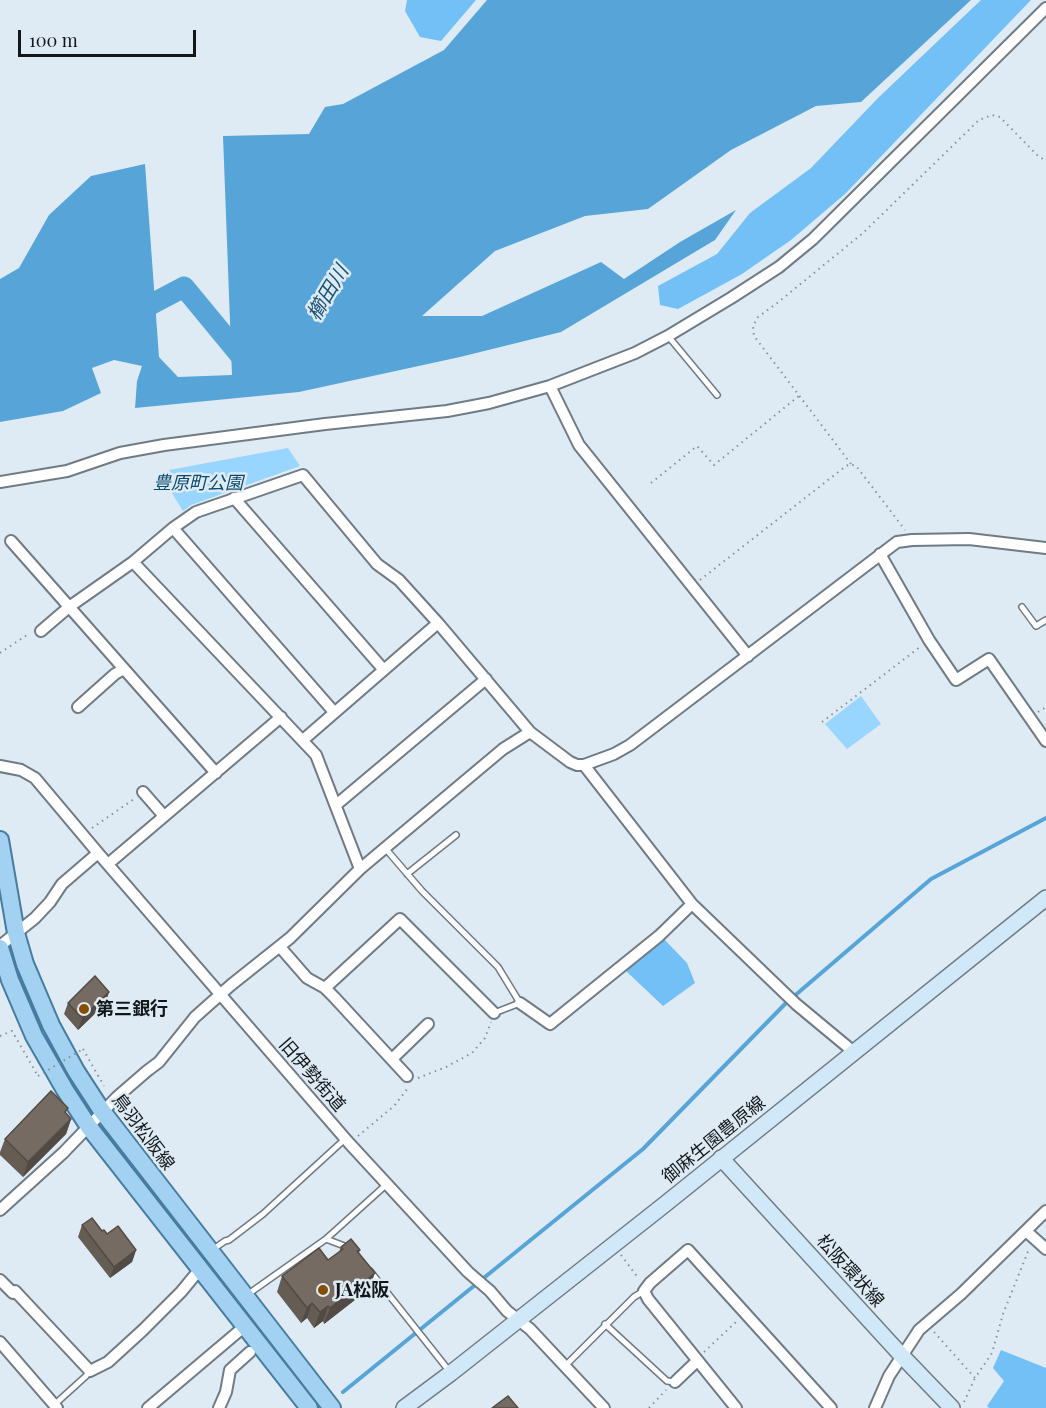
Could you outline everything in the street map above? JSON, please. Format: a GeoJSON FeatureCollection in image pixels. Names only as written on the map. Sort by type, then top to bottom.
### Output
{"type":"FeatureCollection","features":[{"type":"Feature","properties":{"kind":"main road","name":"鳥羽松阪線"},"geometry":{"type":"LineString","coordinates":[[0,840],[16,933],[25,964],[51,1025],[76,1071],[102,1111],[332,1408]]}},
{"type":"Feature","properties":{"kind":"main road","name":"御麻生園豊原線"},"geometry":{"type":"LineString","coordinates":[[404,1408],[855,1053],[1046,898]]}},
{"type":"Feature","properties":{"kind":"main road"},"geometry":{"type":"LineString","coordinates":[[0,947],[10,980],[34,1036],[89,1127],[309,1408]]}},
{"type":"Feature","properties":{"kind":"main road","name":"松阪環状線"},"geometry":{"type":"LineString","coordinates":[[721,1158],[902,1356],[958,1405]]}},
{"type":"Feature","properties":{"kind":"street"},"geometry":{"type":"LineString","coordinates":[[0,482],[67,471],[120,453],[164,445],[315,425],[447,411],[489,403],[550,386],[634,353],[668,336],[779,267],[813,239],[1046,8]]}},
{"type":"Feature","properties":{"kind":"street"},"geometry":{"type":"LineString","coordinates":[[550,386],[579,445],[748,656]]}},
{"type":"Feature","properties":{"kind":"street"},"geometry":{"type":"LineString","coordinates":[[41,631],[69,607],[133,562],[196,512],[303,475],[377,564],[399,580],[530,732],[570,762],[584,765],[614,754],[630,745],[897,542],[969,539],[1046,548]]}},
{"type":"Feature","properties":{"kind":"street"},"geometry":{"type":"LineString","coordinates":[[234,498],[383,669]]}},
{"type":"Feature","properties":{"kind":"street"},"geometry":{"type":"LineString","coordinates":[[173,528],[334,712]]}},
{"type":"Feature","properties":{"kind":"street"},"geometry":{"type":"LineString","coordinates":[[11,541],[216,773]]}},
{"type":"Feature","properties":{"kind":"street"},"geometry":{"type":"LineString","coordinates":[[880,554],[928,640],[956,680],[989,659],[1046,741]]}},
{"type":"Feature","properties":{"kind":"street"},"geometry":{"type":"LineString","coordinates":[[133,562],[316,755],[360,869]]}},
{"type":"Feature","properties":{"kind":"street"},"geometry":{"type":"LineString","coordinates":[[303,741],[438,623]]}},
{"type":"Feature","properties":{"kind":"street"},"geometry":{"type":"LineString","coordinates":[[78,707],[115,674],[124,669]]}},
{"type":"Feature","properties":{"kind":"street"},"geometry":{"type":"LineString","coordinates":[[336,805],[486,679]]}},
{"type":"Feature","properties":{"kind":"street"},"geometry":{"type":"LineString","coordinates":[[108,864],[281,717]]}},
{"type":"Feature","properties":{"kind":"street"},"geometry":{"type":"LineString","coordinates":[[0,1210],[63,1153],[102,1111],[159,1062],[195,1017],[280,947],[360,869],[503,749],[530,732]]}},
{"type":"Feature","properties":{"kind":"street"},"geometry":{"type":"LineString","coordinates":[[584,765],[692,904],[796,1004],[855,1053]]}},
{"type":"Feature","properties":{"kind":"street","name":"旧伊勢街道"},"geometry":{"type":"LineString","coordinates":[[0,766],[21,770],[35,778],[347,1141],[468,1272],[507,1311],[519,1319],[604,1408]]}},
{"type":"Feature","properties":{"kind":"street"},"geometry":{"type":"LineString","coordinates":[[143,792],[164,816]]}},
{"type":"Feature","properties":{"kind":"street"},"geometry":{"type":"LineString","coordinates":[[0,947],[42,911],[62,884],[98,854]]}},
{"type":"Feature","properties":{"kind":"street"},"geometry":{"type":"LineString","coordinates":[[520,1003],[550,1024],[659,936],[692,904]]}},
{"type":"Feature","properties":{"kind":"street"},"geometry":{"type":"LineString","coordinates":[[325,988],[400,919],[494,1013]]}},
{"type":"Feature","properties":{"kind":"street"},"geometry":{"type":"LineString","coordinates":[[280,947],[307,978],[325,988],[407,1076]]}},
{"type":"Feature","properties":{"kind":"street"},"geometry":{"type":"LineString","coordinates":[[392,1059],[428,1024]]}},
{"type":"Feature","properties":{"kind":"street"},"geometry":{"type":"LineString","coordinates":[[875,1408],[889,1376],[919,1330],[1029,1234],[1046,1212]]}},
{"type":"Feature","properties":{"kind":"street"},"geometry":{"type":"LineString","coordinates":[[1029,1234],[1046,1249]]}},
{"type":"Feature","properties":{"kind":"street"},"geometry":{"type":"LineString","coordinates":[[736,1408],[648,1299],[645,1289],[688,1250],[831,1408]]}},
{"type":"Feature","properties":{"kind":"street"},"geometry":{"type":"LineString","coordinates":[[0,1280],[13,1293],[15,1291],[90,1371],[108,1362],[143,1330],[181,1292],[200,1269]]}},
{"type":"Feature","properties":{"kind":"street"},"geometry":{"type":"LineString","coordinates":[[148,1408],[245,1326]]}},
{"type":"Feature","properties":{"kind":"street"},"geometry":{"type":"LineString","coordinates":[[0,1342],[54,1406]]}},
{"type":"Feature","properties":{"kind":"street"},"geometry":{"type":"LineString","coordinates":[[219,1408],[226,1392],[230,1370],[250,1352]]}},
{"type":"Feature","properties":{"kind":"street"},"geometry":{"type":"LineString","coordinates":[[673,1382],[697,1361]]}},
{"type":"Feature","properties":{"kind":"lane"},"geometry":{"type":"LineString","coordinates":[[668,336],[717,395]]}},
{"type":"Feature","properties":{"kind":"lane"},"geometry":{"type":"LineString","coordinates":[[1022,607],[1036,626],[1046,620]]}},
{"type":"Feature","properties":{"kind":"lane"},"geometry":{"type":"LineString","coordinates":[[406,874],[456,835]]}},
{"type":"Feature","properties":{"kind":"lane"},"geometry":{"type":"LineString","coordinates":[[385,848],[406,874],[498,967],[520,1003],[494,1013]]}},
{"type":"Feature","properties":{"kind":"lane"},"geometry":{"type":"LineString","coordinates":[[210,1251],[229,1240],[263,1214],[347,1141]]}},
{"type":"Feature","properties":{"kind":"lane"},"geometry":{"type":"LineString","coordinates":[[245,1296],[326,1239],[387,1184]]}},
{"type":"Feature","properties":{"kind":"lane"},"geometry":{"type":"LineString","coordinates":[[326,1239],[347,1246],[355,1254]]}},
{"type":"Feature","properties":{"kind":"lane"},"geometry":{"type":"LineString","coordinates":[[363,1263],[451,1373]]}},
{"type":"Feature","properties":{"kind":"lane"},"geometry":{"type":"LineString","coordinates":[[565,1366],[605,1324],[645,1289]]}},
{"type":"Feature","properties":{"kind":"lane"},"geometry":{"type":"LineString","coordinates":[[605,1324],[673,1382]]}},
{"type":"Feature","properties":{"kind":"lane"},"geometry":{"type":"LineString","coordinates":[[54,1406],[90,1371]]}},
{"type":"Feature","properties":{"kind":"path"},"geometry":{"type":"LineString","coordinates":[[912,540],[754,336],[753,326],[758,317],[863,233],[979,120],[992,115],[1000,117],[1037,155],[1046,161]]}},
{"type":"Feature","properties":{"kind":"path"},"geometry":{"type":"LineString","coordinates":[[651,483],[697,446],[714,465],[800,395]]}},
{"type":"Feature","properties":{"kind":"path"},"geometry":{"type":"LineString","coordinates":[[690,583],[702,579],[851,464]]}},
{"type":"Feature","properties":{"kind":"path"},"geometry":{"type":"LineString","coordinates":[[0,653],[37,628],[41,631]]}},
{"type":"Feature","properties":{"kind":"path"},"geometry":{"type":"LineString","coordinates":[[822,722],[928,640]]}},
{"type":"Feature","properties":{"kind":"path"},"geometry":{"type":"LineString","coordinates":[[82,835],[143,792]]}},
{"type":"Feature","properties":{"kind":"path"},"geometry":{"type":"LineString","coordinates":[[347,1141],[394,1106],[413,1081],[455,1063],[478,1048],[485,1038],[494,1013]]}},
{"type":"Feature","properties":{"kind":"path"},"geometry":{"type":"LineString","coordinates":[[0,1036],[12,1031],[38,1076],[83,1050],[108,1092]]}},
{"type":"Feature","properties":{"kind":"path"},"geometry":{"type":"LineString","coordinates":[[958,1405],[992,1353],[1029,1234]]}},
{"type":"Feature","properties":{"kind":"path"},"geometry":{"type":"LineString","coordinates":[[618,1251],[645,1289]]}},
{"type":"Feature","properties":{"kind":"path"},"geometry":{"type":"LineString","coordinates":[[697,1361],[701,1354],[745,1314]]}},
{"type":"Feature","properties":{"kind":"path"},"geometry":{"type":"LineString","coordinates":[[927,1323],[975,1378]]}},
{"type":"Feature","properties":{"kind":"path"},"geometry":{"type":"LineString","coordinates":[[649,1408],[673,1382]]}},
{"type":"Feature","properties":{"kind":"green space","name":"豊原町公園"},"geometry":{"type":"Polygon","coordinates":[[[288,448],[300,466],[191,505],[183,511],[170,490],[178,483],[169,470],[288,448]]]}},
{"type":"Feature","properties":{"kind":"green space"},"geometry":{"type":"Polygon","coordinates":[[[861,696],[881,724],[847,749],[825,724],[861,696]]]}},
{"type":"Feature","properties":{"kind":"shaded area"},"geometry":{"type":"Polygon","coordinates":[[[407,0],[476,0],[441,41],[420,37],[405,11],[407,0]]]}},
{"type":"Feature","properties":{"kind":"shaded area"},"geometry":{"type":"Polygon","coordinates":[[[981,0],[1031,0],[845,194],[791,240],[742,274],[678,309],[660,305],[658,286],[717,254],[750,213],[811,168],[878,98],[981,0]]]}},
{"type":"Feature","properties":{"kind":"shaded area"},"geometry":{"type":"Polygon","coordinates":[[[664,939],[687,963],[695,983],[663,1006],[626,971],[664,939]]]}},
{"type":"Feature","properties":{"kind":"shaded area"},"geometry":{"type":"Polygon","coordinates":[[[1001,1350],[1046,1368],[1046,1408],[989,1408],[987,1406],[1004,1381],[993,1368],[1001,1350]]]}},
{"type":"Feature","properties":{"kind":"water"},"geometry":{"type":"Polygon","coordinates":[[[487,0],[971,0],[861,102],[816,106],[731,150],[648,209],[585,216],[495,251],[422,316],[482,316],[601,262],[624,279],[680,242],[736,210],[715,240],[561,332],[460,357],[299,392],[135,408],[137,381],[142,366],[114,360],[92,368],[101,393],[63,411],[0,422],[0,279],[19,268],[49,215],[91,176],[145,164],[159,357],[178,377],[232,375],[223,136],[309,134],[325,107],[343,104],[444,50],[487,0]]]}},
{"type":"Feature","properties":{"kind":"building"},"geometry":{"type":"Polygon","coordinates":[[[95,976],[109,992],[82,1018],[68,1003],[95,976]]]}},
{"type":"Feature","properties":{"kind":"building"},"geometry":{"type":"Polygon","coordinates":[[[51,1091],[68,1108],[65,1112],[71,1119],[28,1162],[5,1139],[51,1091]]]}},
{"type":"Feature","properties":{"kind":"building"},"geometry":{"type":"Polygon","coordinates":[[[92,1218],[107,1234],[118,1226],[136,1250],[114,1267],[82,1225],[92,1218]]]}},
{"type":"Feature","properties":{"kind":"building","name":"JA松阪"},"geometry":{"type":"Polygon","coordinates":[[[351,1239],[360,1250],[357,1251],[375,1273],[330,1308],[328,1306],[320,1312],[312,1303],[307,1308],[282,1276],[319,1248],[328,1260],[343,1249],[341,1247],[351,1239]]]}},
{"type":"Feature","properties":{"kind":"building"},"geometry":{"type":"Polygon","coordinates":[[[508,1396],[518,1408],[492,1408],[508,1396]]]}},
{"type":"Feature","properties":{"kind":"waterway","name":"櫛田川"},"geometry":{"type":"LineString","coordinates":[[131,315],[184,287],[250,367]]}},
{"type":"Feature","properties":{"kind":"waterway"},"geometry":{"type":"LineString","coordinates":[[343,1392],[643,1149],[785,1004],[931,879],[1046,818]]}},
{"type":"Feature","properties":{"kind":"place","name":"第三銀行"},"geometry":{"type":"Point","coordinates":[84,1009]}},
{"type":"Feature","properties":{"kind":"place","name":"JA松阪"},"geometry":{"type":"Point","coordinates":[323,1290]}}]}
